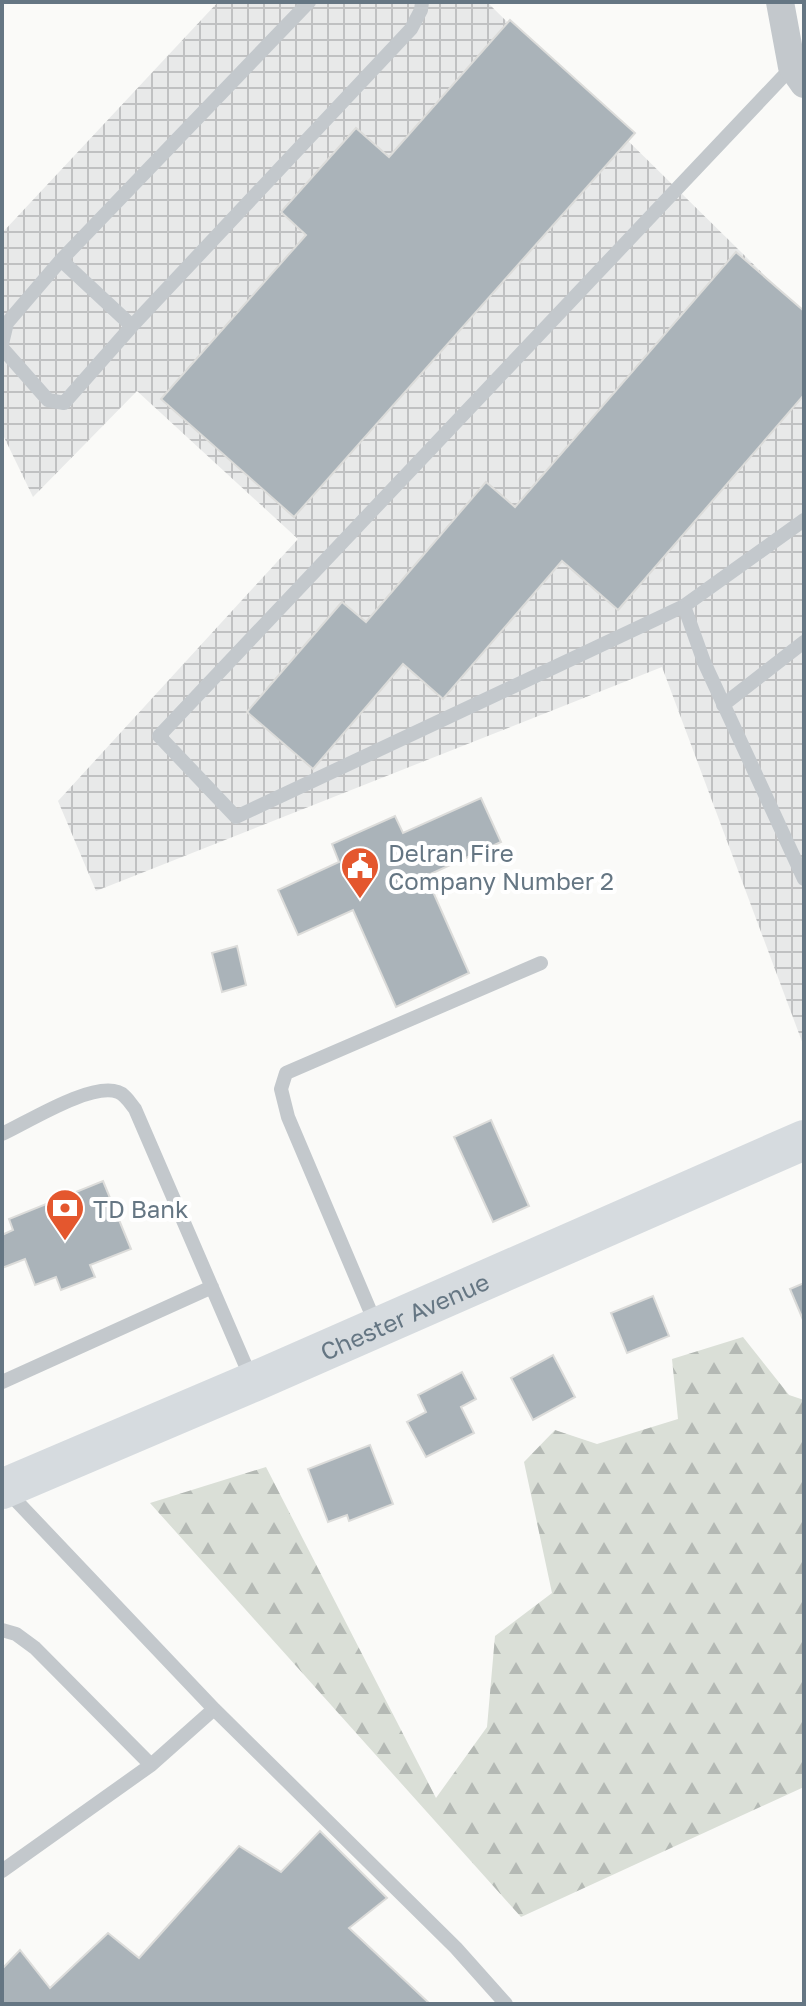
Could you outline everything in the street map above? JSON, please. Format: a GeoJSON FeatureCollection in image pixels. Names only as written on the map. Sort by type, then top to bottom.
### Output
{"type":"FeatureCollection","features":[{"type":"Feature","properties":{"kind":"street"},"geometry":{"type":"LineString","coordinates":[[780,2],[800,69]]}},
{"type":"Feature","properties":{"kind":"street"},"geometry":{"type":"LineString","coordinates":[[797,2],[804,7]]}},
{"type":"Feature","properties":{"kind":"street","name":"Chester Avenue"},"geometry":{"type":"LineString","coordinates":[[3,1486],[253,1382],[804,1140]]}},
{"type":"Feature","properties":{"kind":"lane"},"geometry":{"type":"LineString","coordinates":[[309,2],[61,260],[7,323],[2,346],[48,400],[64,403],[132,326],[411,29],[422,2]]}},
{"type":"Feature","properties":{"kind":"lane"},"geometry":{"type":"LineString","coordinates":[[800,69],[159,736],[236,817],[684,606],[804,520]]}},
{"type":"Feature","properties":{"kind":"lane"},"geometry":{"type":"LineString","coordinates":[[61,260],[132,326]]}},
{"type":"Feature","properties":{"kind":"lane"},"geometry":{"type":"LineString","coordinates":[[684,606],[704,662],[804,879]]}},
{"type":"Feature","properties":{"kind":"lane"},"geometry":{"type":"LineString","coordinates":[[723,705],[804,642]]}},
{"type":"Feature","properties":{"kind":"lane"},"geometry":{"type":"LineString","coordinates":[[377,1328],[288,1117],[281,1089],[286,1073],[541,963]]}},
{"type":"Feature","properties":{"kind":"lane"},"geometry":{"type":"LineString","coordinates":[[2,1134],[86,1094],[102,1089],[120,1092],[135,1109],[253,1382]]}},
{"type":"Feature","properties":{"kind":"lane"},"geometry":{"type":"LineString","coordinates":[[2,1382],[212,1287]]}},
{"type":"Feature","properties":{"kind":"lane"},"geometry":{"type":"LineString","coordinates":[[3,1486],[214,1709],[456,1948],[506,2004]]}},
{"type":"Feature","properties":{"kind":"lane"},"geometry":{"type":"LineString","coordinates":[[2,1630],[16,1634],[35,1648],[151,1765]]}},
{"type":"Feature","properties":{"kind":"lane"},"geometry":{"type":"LineString","coordinates":[[2,1871],[151,1765],[214,1709]]}},
{"type":"Feature","properties":{"kind":"shaded area"},"geometry":{"type":"Polygon","coordinates":[[[218,2],[487,2],[804,314],[804,1047],[662,667],[96,891],[58,801],[298,539],[137,391],[33,497],[2,433],[2,233],[218,2]]]}},
{"type":"Feature","properties":{"kind":"green space"},"geometry":{"type":"Polygon","coordinates":[[[743,1337],[789,1395],[804,1400],[804,1787],[521,1917],[150,1503],[266,1467],[436,1798],[487,1727],[495,1636],[552,1593],[524,1462],[555,1430],[597,1444],[678,1419],[672,1359],[743,1337]]]}},
{"type":"Feature","properties":{"kind":"building"},"geometry":{"type":"Polygon","coordinates":[[[510,20],[635,133],[294,517],[161,399],[306,235],[281,212],[356,128],[389,157],[510,20]]]}},
{"type":"Feature","properties":{"kind":"building"},"geometry":{"type":"Polygon","coordinates":[[[736,252],[804,311],[804,395],[618,610],[562,561],[443,699],[403,664],[313,769],[247,712],[342,602],[366,622],[486,482],[515,507],[736,252]]]}},
{"type":"Feature","properties":{"kind":"building","name":"Delran Fire Company Number 2"},"geometry":{"type":"Polygon","coordinates":[[[481,798],[501,842],[426,876],[469,973],[396,1007],[353,910],[298,935],[278,890],[339,862],[332,844],[395,816],[403,833],[481,798]]]}},
{"type":"Feature","properties":{"kind":"building"},"geometry":{"type":"Polygon","coordinates":[[[237,946],[246,985],[222,992],[212,953],[237,946]]]}},
{"type":"Feature","properties":{"kind":"building"},"geometry":{"type":"Polygon","coordinates":[[[491,1120],[529,1206],[493,1222],[454,1137],[491,1120]]]}},
{"type":"Feature","properties":{"kind":"building","name":"TD Bank"},"geometry":{"type":"Polygon","coordinates":[[[103,1181],[131,1249],[90,1265],[95,1277],[61,1290],[56,1277],[35,1285],[25,1259],[2,1268],[2,1235],[13,1230],[9,1219],[103,1181]]]}},
{"type":"Feature","properties":{"kind":"building"},"geometry":{"type":"Polygon","coordinates":[[[804,1283],[804,1322],[790,1289],[804,1283]]]}},
{"type":"Feature","properties":{"kind":"building"},"geometry":{"type":"Polygon","coordinates":[[[653,1296],[669,1336],[627,1353],[611,1313],[653,1296]]]}},
{"type":"Feature","properties":{"kind":"building"},"geometry":{"type":"Polygon","coordinates":[[[553,1355],[575,1397],[533,1420],[511,1378],[553,1355]]]}},
{"type":"Feature","properties":{"kind":"building"},"geometry":{"type":"Polygon","coordinates":[[[462,1372],[476,1399],[461,1407],[474,1433],[426,1457],[407,1422],[426,1412],[418,1395],[462,1372]]]}},
{"type":"Feature","properties":{"kind":"building"},"geometry":{"type":"Polygon","coordinates":[[[370,1445],[393,1504],[349,1521],[347,1515],[328,1522],[308,1469],[370,1445]]]}},
{"type":"Feature","properties":{"kind":"building"},"geometry":{"type":"Polygon","coordinates":[[[320,1831],[387,1898],[349,1928],[430,2004],[2,2004],[2,1969],[20,1950],[50,1988],[108,1933],[139,1958],[239,1846],[281,1872],[320,1831]]]}},
{"type":"Feature","properties":{"kind":"place","name":"Delran Fire Company Number 2"},"geometry":{"type":"Point","coordinates":[360,900]}},
{"type":"Feature","properties":{"kind":"place","name":"TD Bank"},"geometry":{"type":"Point","coordinates":[65,1242]}}]}
